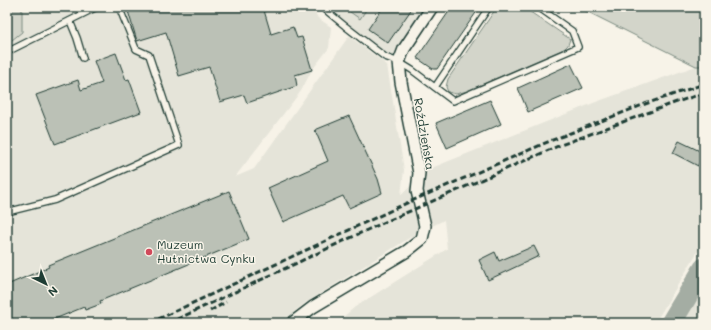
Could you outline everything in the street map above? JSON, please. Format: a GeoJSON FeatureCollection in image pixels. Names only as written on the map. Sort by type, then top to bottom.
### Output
{"type":"FeatureCollection","features":[{"type":"Feature","properties":{"kind":"street"},"geometry":{"type":"LineString","coordinates":[[399,62],[404,49],[432,7]]}},
{"type":"Feature","properties":{"kind":"street","name":"Roździeńska"},"geometry":{"type":"LineString","coordinates":[[292,323],[313,306],[407,251],[422,239],[425,226],[417,191],[419,173],[401,82],[399,62]]}},
{"type":"Feature","properties":{"kind":"lane"},"geometry":{"type":"LineString","coordinates":[[7,52],[98,7]]}},
{"type":"Feature","properties":{"kind":"lane"},"geometry":{"type":"LineString","coordinates":[[7,212],[55,200],[179,145],[149,55],[136,49],[119,7]]}},
{"type":"Feature","properties":{"kind":"lane"},"geometry":{"type":"LineString","coordinates":[[322,7],[385,56],[412,70],[453,101],[578,48],[572,31],[538,7]]}},
{"type":"Feature","properties":{"kind":"lane"},"geometry":{"type":"LineString","coordinates":[[435,87],[489,7]]}},
{"type":"Feature","properties":{"kind":"lane"},"geometry":{"type":"LineString","coordinates":[[70,21],[83,58]]}},
{"type":"Feature","properties":{"kind":"shaded area"},"geometry":{"type":"Polygon","coordinates":[[[7,7],[22,7],[22,32],[7,44],[7,7]]]}},
{"type":"Feature","properties":{"kind":"shaded area"},"geometry":{"type":"Polygon","coordinates":[[[22,7],[312,7],[318,18],[331,27],[329,48],[312,70],[301,91],[235,177],[254,169],[349,36],[387,65],[404,170],[401,195],[429,169],[596,102],[696,66],[704,66],[704,241],[655,323],[336,323],[355,307],[447,249],[444,220],[411,237],[305,303],[280,323],[7,323],[7,44],[22,32],[22,7]]]}},
{"type":"Feature","properties":{"kind":"shaded area"},"geometry":{"type":"Polygon","coordinates":[[[327,7],[423,7],[392,59],[327,7]]]}},
{"type":"Feature","properties":{"kind":"shaded area"},"geometry":{"type":"Polygon","coordinates":[[[343,7],[368,7],[360,19],[343,7]]]}},
{"type":"Feature","properties":{"kind":"shaded area"},"geometry":{"type":"Polygon","coordinates":[[[497,7],[523,7],[570,39],[568,45],[564,49],[467,91],[456,94],[448,92],[446,87],[448,79],[497,7]]]}},
{"type":"Feature","properties":{"kind":"shaded area"},"geometry":{"type":"Polygon","coordinates":[[[578,7],[695,7],[704,11],[704,66],[696,66],[578,7]]]}},
{"type":"Feature","properties":{"kind":"shaded area"},"geometry":{"type":"Polygon","coordinates":[[[704,282],[704,323],[680,323],[704,282]]]}},
{"type":"Feature","properties":{"kind":"building"},"geometry":{"type":"Polygon","coordinates":[[[143,7],[263,7],[271,34],[293,27],[297,38],[302,37],[312,70],[295,75],[297,86],[247,103],[244,95],[220,102],[209,67],[179,76],[166,32],[137,41],[128,11],[143,7]]]}},
{"type":"Feature","properties":{"kind":"building"},"geometry":{"type":"Polygon","coordinates":[[[383,7],[413,7],[388,43],[368,29],[383,7]]]}},
{"type":"Feature","properties":{"kind":"building"},"geometry":{"type":"Polygon","coordinates":[[[452,7],[480,7],[437,69],[433,69],[417,58],[452,7]]]}},
{"type":"Feature","properties":{"kind":"building"},"geometry":{"type":"Polygon","coordinates":[[[116,53],[126,80],[129,79],[141,112],[55,144],[36,95],[78,80],[81,90],[102,83],[94,61],[116,53]]]}},
{"type":"Feature","properties":{"kind":"building"},"geometry":{"type":"Polygon","coordinates":[[[571,64],[583,88],[528,112],[518,88],[571,64]]]}},
{"type":"Feature","properties":{"kind":"building"},"geometry":{"type":"Polygon","coordinates":[[[490,100],[501,124],[447,148],[436,123],[490,100]]]}},
{"type":"Feature","properties":{"kind":"building"},"geometry":{"type":"Polygon","coordinates":[[[349,116],[378,179],[382,193],[349,208],[343,196],[283,222],[268,188],[328,161],[315,130],[349,116]]]}},
{"type":"Feature","properties":{"kind":"building"},"geometry":{"type":"Polygon","coordinates":[[[679,141],[704,153],[698,166],[673,153],[679,141]]]}},
{"type":"Feature","properties":{"kind":"building","name":"Muzeum Hutnictwa Cynku"},"geometry":{"type":"Polygon","coordinates":[[[229,191],[249,239],[100,301],[101,304],[85,310],[84,307],[45,323],[7,323],[7,285],[49,267],[48,265],[229,191]]]}},
{"type":"Feature","properties":{"kind":"building"},"geometry":{"type":"Polygon","coordinates":[[[534,246],[539,256],[488,280],[479,260],[495,252],[499,261],[534,246]]]}},
{"type":"Feature","properties":{"kind":"waterway"},"geometry":{"type":"LineString","coordinates":[[671,323],[704,268]]}},
{"type":"Feature","properties":{"kind":"railway"},"geometry":{"type":"LineString","coordinates":[[150,323],[409,202],[550,141],[645,104],[704,84]]}},
{"type":"Feature","properties":{"kind":"railway"},"geometry":{"type":"LineString","coordinates":[[169,323],[367,230],[558,146],[704,93]]}},
{"type":"Feature","properties":{"kind":"railway"},"geometry":{"type":"LineString","coordinates":[[210,311],[226,302]]}},
{"type":"Feature","properties":{"kind":"place","name":"Muzeum Hutnictwa Cynku"},"geometry":{"type":"Point","coordinates":[149,252]}}]}
